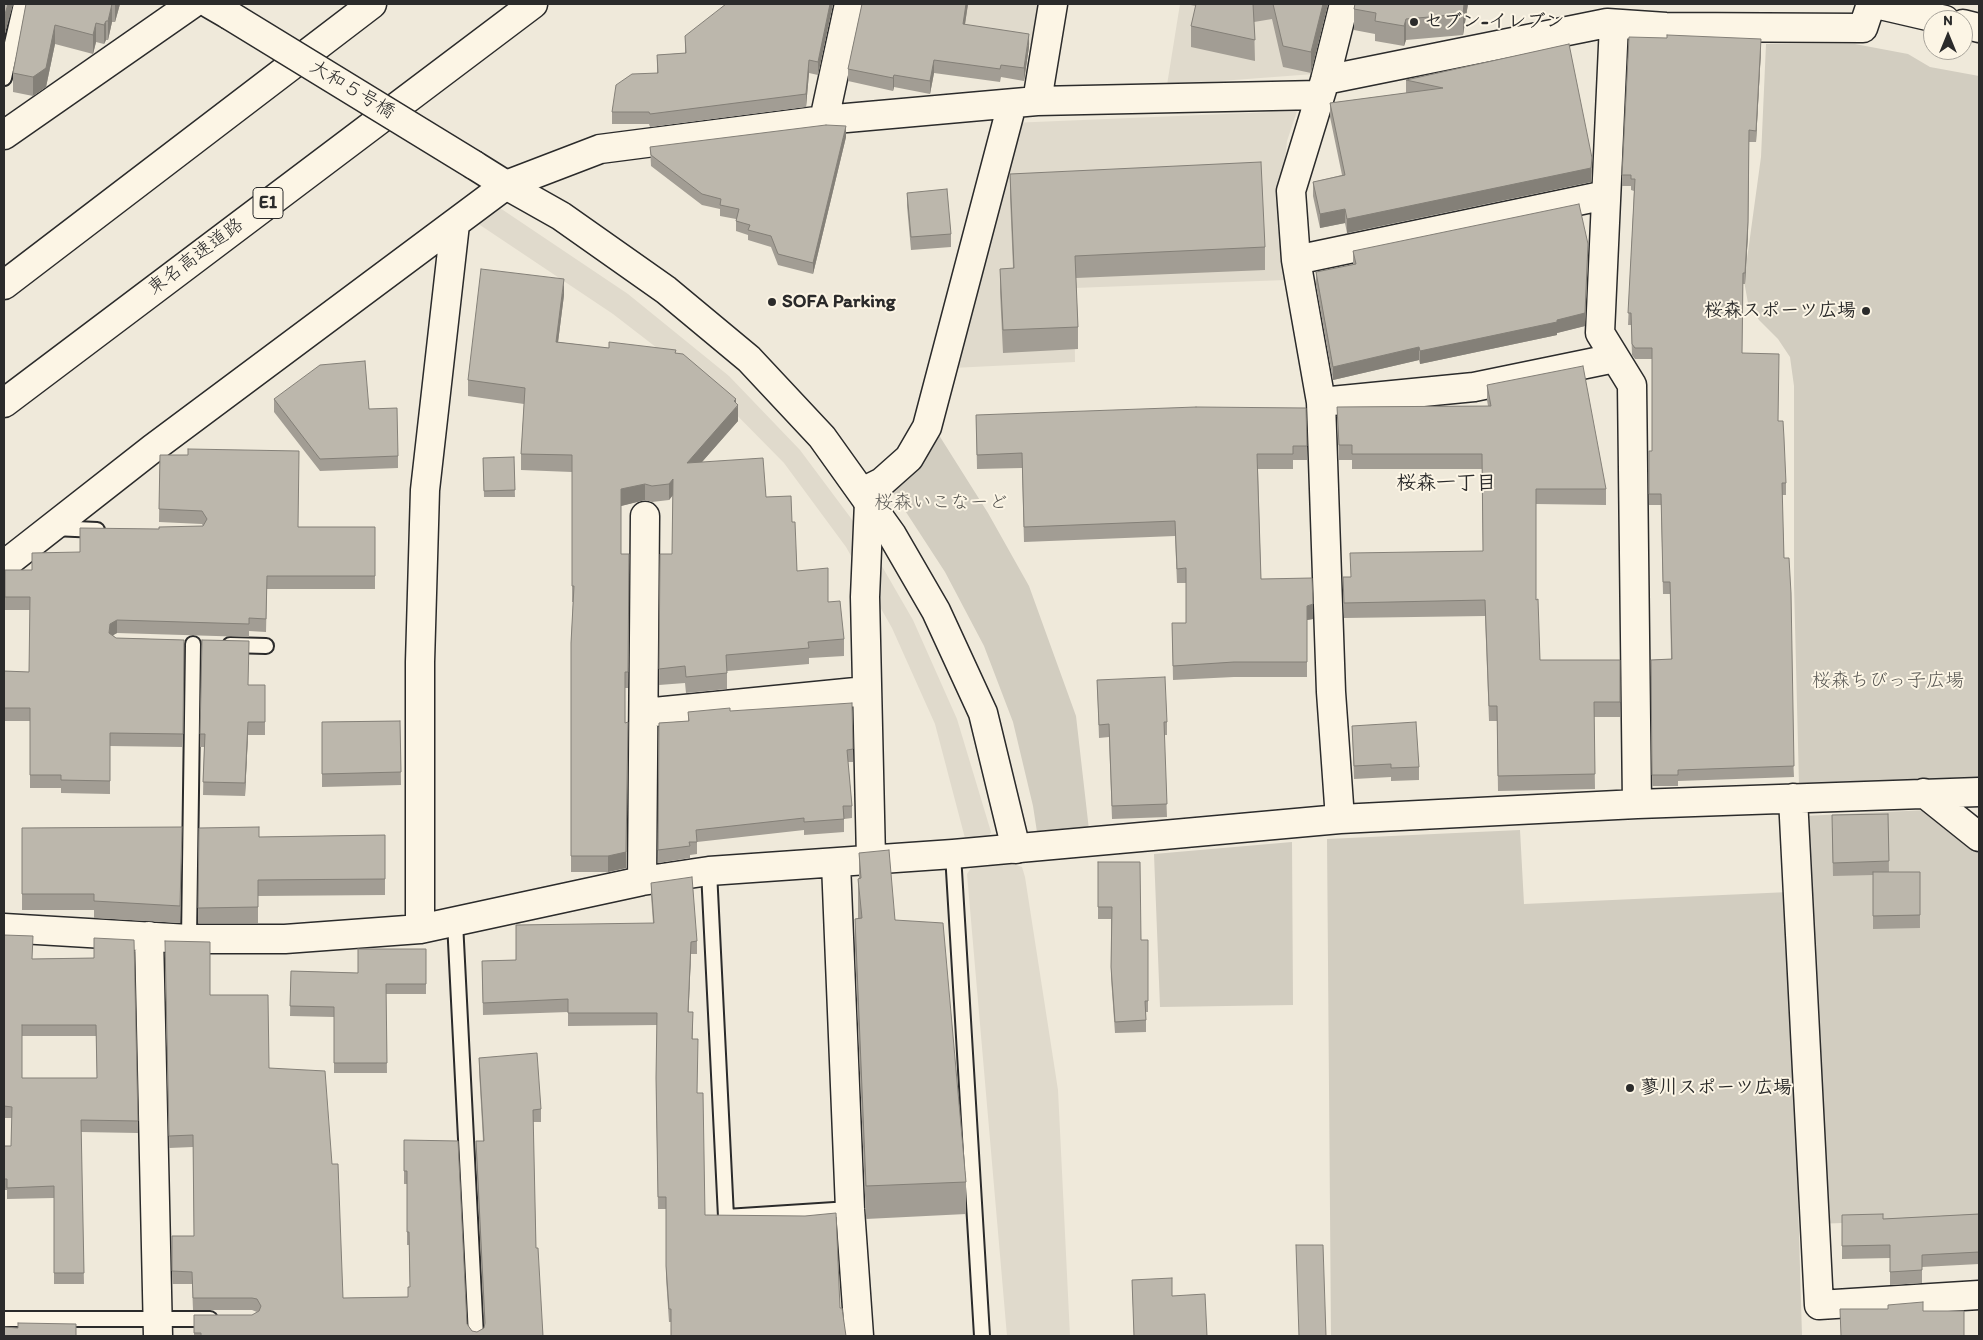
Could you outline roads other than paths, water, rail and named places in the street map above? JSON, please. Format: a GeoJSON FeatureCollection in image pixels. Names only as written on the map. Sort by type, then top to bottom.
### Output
{"type":"FeatureCollection","features":[{"type":"Feature","properties":{"kind":"main road"},"geometry":{"type":"LineString","coordinates":[[4,135],[192,4]]}},
{"type":"Feature","properties":{"kind":"main road"},"geometry":{"type":"LineString","coordinates":[[4,285],[372,4]]}},
{"type":"Feature","properties":{"kind":"main road","name":"東名高速道路"},"geometry":{"type":"LineString","coordinates":[[4,403],[533,4]]}},
{"type":"Feature","properties":{"kind":"main road"},"geometry":{"type":"LineString","coordinates":[[824,120],[849,4]]}},
{"type":"Feature","properties":{"kind":"main road"},"geometry":{"type":"LineString","coordinates":[[871,859],[866,691],[866,497],[909,458],[926,427],[1053,4]]}},
{"type":"Feature","properties":{"kind":"main road"},"geometry":{"type":"LineString","coordinates":[[1340,819],[1331,692],[1321,402],[1296,260],[1291,190],[1322,87],[1344,4]]}},
{"type":"Feature","properties":{"kind":"main road"},"geometry":{"type":"LineString","coordinates":[[4,565],[152,449],[506,186],[600,149],[824,120],[1025,102],[1322,87],[1607,23],[1614,24],[1669,15],[1863,28],[1871,4]]}},
{"type":"Feature","properties":{"kind":"main road"},"geometry":{"type":"LineString","coordinates":[[1876,4],[1923,15]]}},
{"type":"Feature","properties":{"kind":"main road","name":"大和５号橋"},"geometry":{"type":"LineString","coordinates":[[220,9],[506,186],[561,216],[658,285],[749,359],[822,437],[892,535],[936,611],[983,713],[1016,849]]}},
{"type":"Feature","properties":{"kind":"main road"},"geometry":{"type":"LineString","coordinates":[[1614,24],[1600,333],[1632,385],[1637,804]]}},
{"type":"Feature","properties":{"kind":"main road"},"geometry":{"type":"LineString","coordinates":[[1296,260],[1606,195]]}},
{"type":"Feature","properties":{"kind":"main road"},"geometry":{"type":"LineString","coordinates":[[420,929],[420,662],[425,490],[455,224]]}},
{"type":"Feature","properties":{"kind":"main road"},"geometry":{"type":"LineString","coordinates":[[1321,402],[1474,387],[1616,358]]}},
{"type":"Feature","properties":{"kind":"main road"},"geometry":{"type":"LineString","coordinates":[[642,881],[645,516]]}},
{"type":"Feature","properties":{"kind":"main road"},"geometry":{"type":"LineString","coordinates":[[644,713],[866,691]]}},
{"type":"Feature","properties":{"kind":"main road"},"geometry":{"type":"LineString","coordinates":[[4,928],[189,939],[285,939],[420,929],[642,881],[709,871],[1016,849],[1340,819],[1637,804],[1979,792]]}},
{"type":"Feature","properties":{"kind":"main road"},"geometry":{"type":"LineString","coordinates":[[1924,793],[1979,837]]}},
{"type":"Feature","properties":{"kind":"main road"},"geometry":{"type":"LineString","coordinates":[[1793,798],[1819,1305],[1979,1295]]}},
{"type":"Feature","properties":{"kind":"main road"},"geometry":{"type":"LineString","coordinates":[[836,863],[850,1209],[860,1336]]}},
{"type":"Feature","properties":{"kind":"main road"},"geometry":{"type":"LineString","coordinates":[[148,936],[157,1328]]}},
{"type":"Feature","properties":{"kind":"lane"},"geometry":{"type":"LineString","coordinates":[[4,78],[21,4]]}},
{"type":"Feature","properties":{"kind":"lane"},"geometry":{"type":"LineString","coordinates":[[51,528],[110,530]]}},
{"type":"Feature","properties":{"kind":"lane"},"geometry":{"type":"LineString","coordinates":[[189,939],[188,644],[266,646]]}},
{"type":"Feature","properties":{"kind":"lane"},"geometry":{"type":"LineString","coordinates":[[953,854],[982,1336]]}},
{"type":"Feature","properties":{"kind":"lane"},"geometry":{"type":"LineString","coordinates":[[709,871],[726,1217],[850,1209]]}},
{"type":"Feature","properties":{"kind":"lane"},"geometry":{"type":"LineString","coordinates":[[455,922],[476,1336]]}},
{"type":"Feature","properties":{"kind":"lane"},"geometry":{"type":"LineString","coordinates":[[4,1319],[157,1328],[224,1319]]}},
{"type":"Feature","properties":{"kind":"place","name":"セブン-イレブン"},"geometry":{"type":"Point","coordinates":[1414,22]}},
{"type":"Feature","properties":{"kind":"place","name":"SOFA Parking"},"geometry":{"type":"Point","coordinates":[772,302]}},
{"type":"Feature","properties":{"kind":"place","name":"桜森スポーツ広場"},"geometry":{"type":"Point","coordinates":[1866,311]}},
{"type":"Feature","properties":{"kind":"place","name":"蓼川スポーツ広場"},"geometry":{"type":"Point","coordinates":[1630,1088]}},
{"type":"Feature","properties":{"kind":"district","name":"桜森一丁目"},"geometry":{"type":"Point","coordinates":[1446,484]}},
{"type":"Feature","properties":{"kind":"park label","name":"桜森いこなーど"},"geometry":{"type":"Point","coordinates":[941,503]}},
{"type":"Feature","properties":{"kind":"park label","name":"桜森ちびっ子広場"},"geometry":{"type":"Point","coordinates":[1888,681]}}]}
